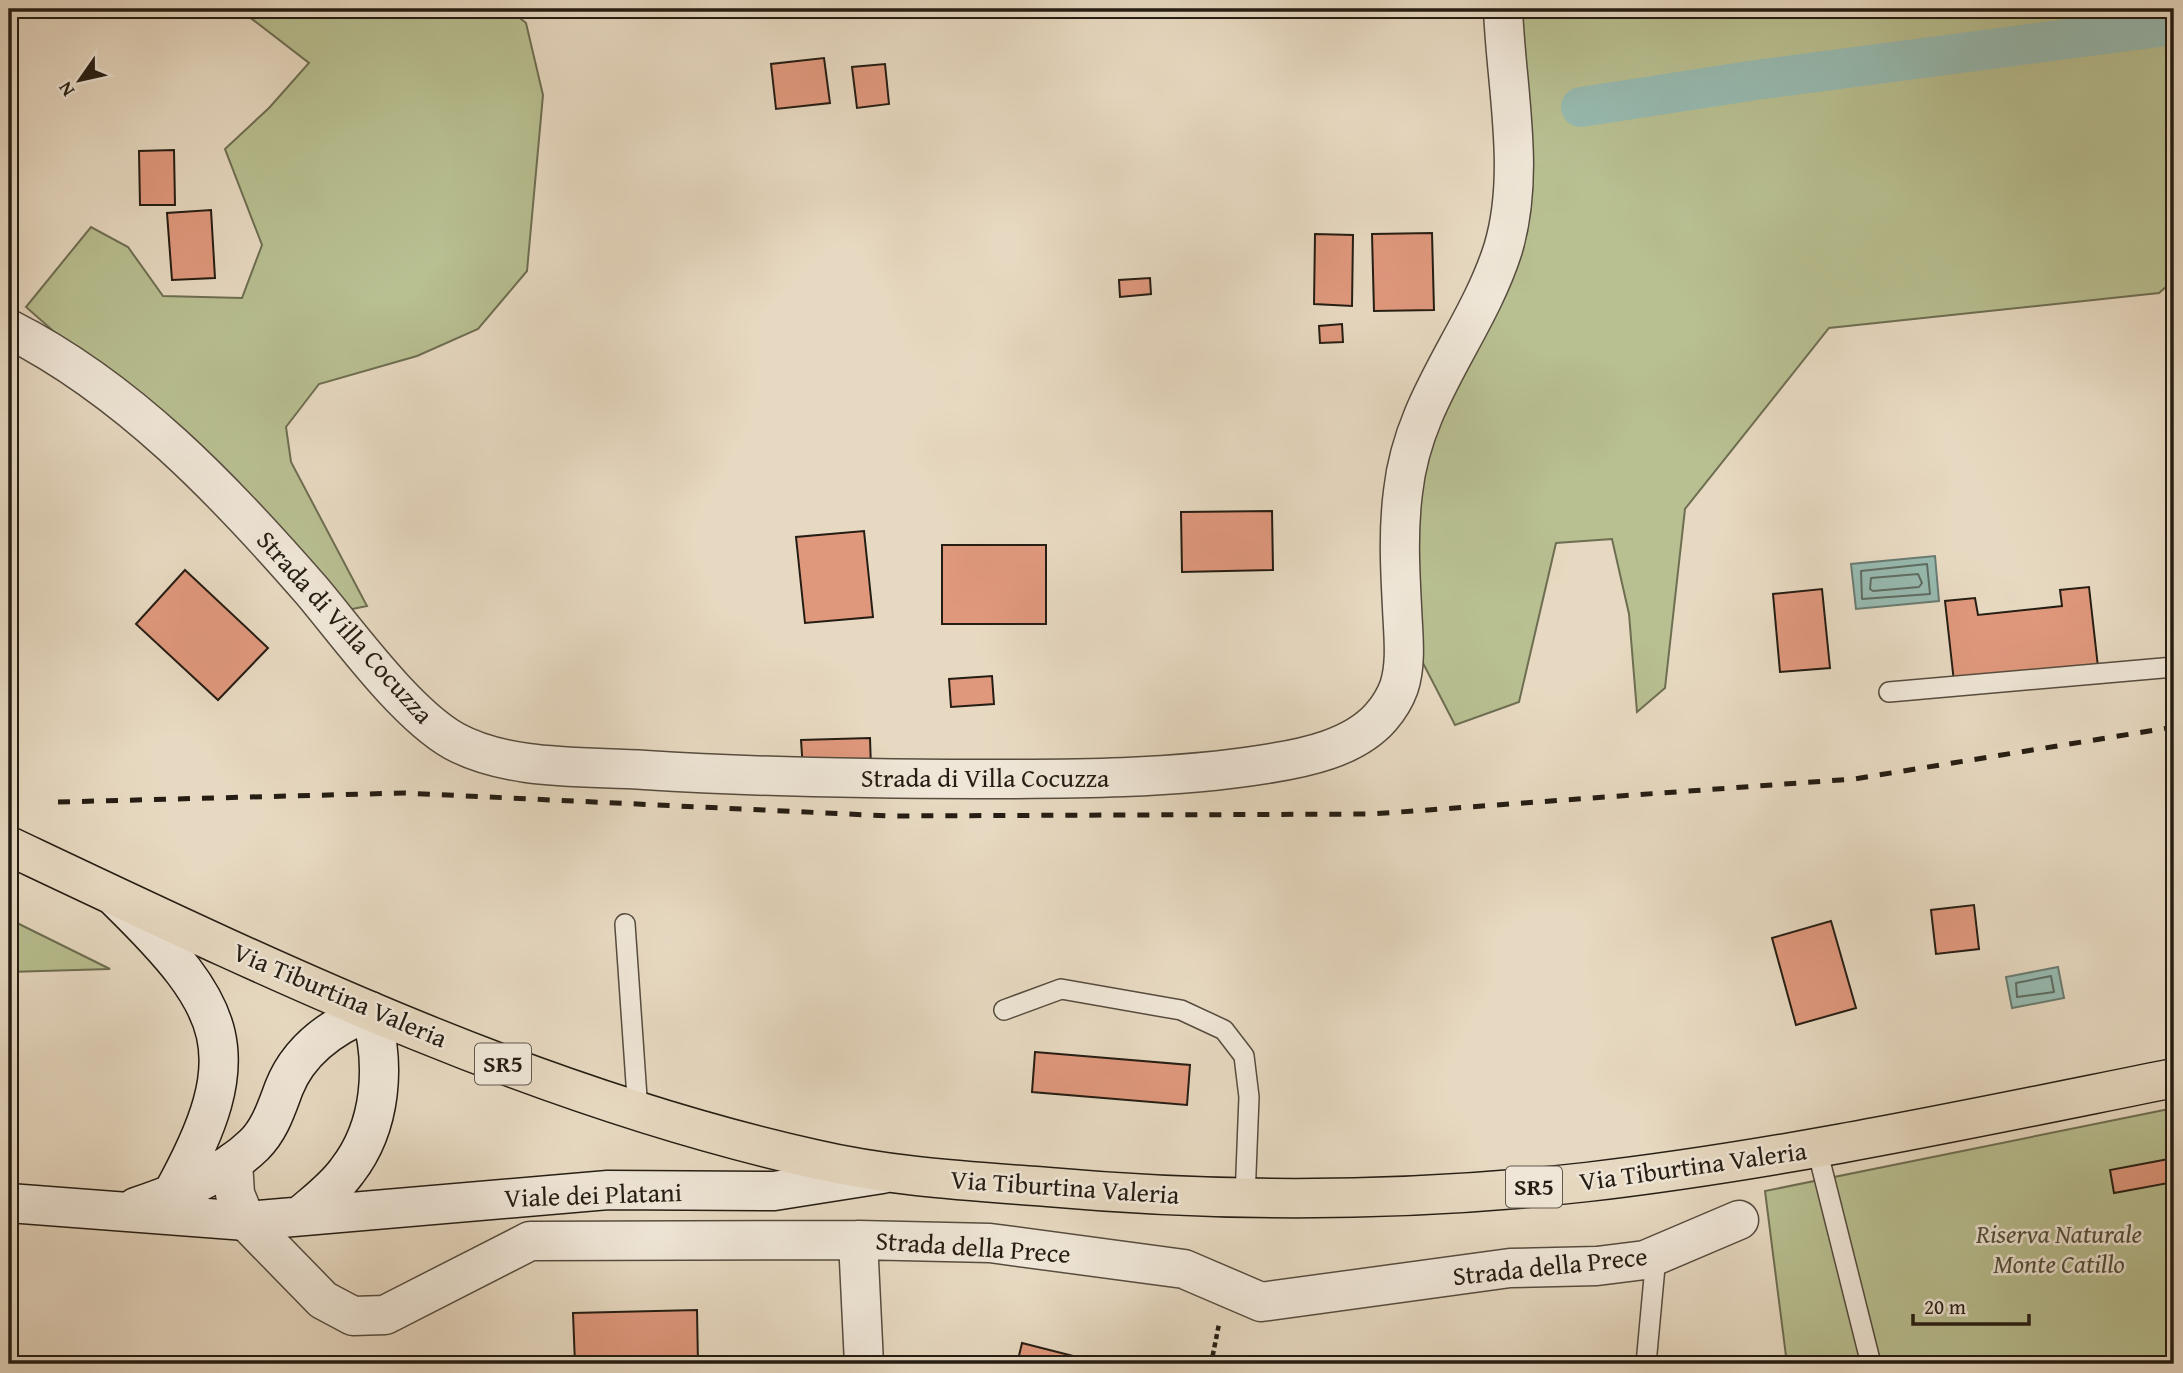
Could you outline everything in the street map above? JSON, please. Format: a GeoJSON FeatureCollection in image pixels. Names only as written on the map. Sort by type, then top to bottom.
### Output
{"type":"FeatureCollection","features":[{"type":"Feature","properties":{"kind":"main road","name":"Via Tiburtina Valeria"},"geometry":{"type":"LineString","coordinates":[[9,846],[370,1012],[511,1067],[638,1112],[761,1147],[885,1173],[1108,1192],[1245,1198],[1347,1197],[1528,1187],[1817,1149],[2174,1078]]}},
{"type":"Feature","properties":{"kind":"street","name":"Strada di Villa Cocuzza"},"geometry":{"type":"LineString","coordinates":[[9,329],[41,346],[98,385],[190,462],[264,537],[410,706],[451,740],[478,751],[560,765],[841,779],[1085,779],[1216,770],[1297,758],[1361,734],[1380,719],[1398,689],[1403,656],[1400,537],[1404,481],[1421,418],[1489,286],[1502,251],[1511,211],[1513,165],[1503,9]]}},
{"type":"Feature","properties":{"kind":"street"},"geometry":{"type":"LineString","coordinates":[[113,895],[174,958],[206,1003],[216,1027],[219,1066],[209,1117],[195,1152],[172,1194]]}},
{"type":"Feature","properties":{"kind":"street"},"geometry":{"type":"LineString","coordinates":[[300,1216],[346,1173],[368,1132],[376,1104],[380,1062],[370,1012]]}},
{"type":"Feature","properties":{"kind":"street","name":"Viale dei Platani"},"geometry":{"type":"LineString","coordinates":[[128,1210],[172,1194],[233,1162],[254,1145],[269,1125],[288,1080],[305,1055],[336,1027],[370,1012]]}},
{"type":"Feature","properties":{"kind":"street"},"geometry":{"type":"LineString","coordinates":[[233,1162],[234,1194],[246,1221]]}},
{"type":"Feature","properties":{"kind":"street","name":"Viale dei Platani"},"geometry":{"type":"LineString","coordinates":[[9,1203],[246,1221],[608,1190],[774,1191],[885,1173]]}},
{"type":"Feature","properties":{"kind":"street","name":"Strada della Prece"},"geometry":{"type":"LineString","coordinates":[[246,1221],[323,1300],[336,1310],[364,1318],[397,1311],[530,1241],[858,1240],[990,1243],[1184,1269],[1261,1302],[1510,1268],[1597,1266],[1656,1256],[1739,1220]]}},
{"type":"Feature","properties":{"kind":"street"},"geometry":{"type":"LineString","coordinates":[[858,1240],[864,1364]]}},
{"type":"Feature","properties":{"kind":"lane"},"geometry":{"type":"LineString","coordinates":[[1889,692],[2174,667]]}},
{"type":"Feature","properties":{"kind":"lane"},"geometry":{"type":"LineString","coordinates":[[625,924],[638,1112]]}},
{"type":"Feature","properties":{"kind":"lane"},"geometry":{"type":"LineString","coordinates":[[1004,1010],[1061,989],[1181,1010],[1224,1030],[1244,1056],[1249,1097],[1245,1198]]}},
{"type":"Feature","properties":{"kind":"lane"},"geometry":{"type":"LineString","coordinates":[[1817,1149],[1871,1364]]}},
{"type":"Feature","properties":{"kind":"lane"},"geometry":{"type":"LineString","coordinates":[[1646,1364],[1656,1256]]}},
{"type":"Feature","properties":{"kind":"green space"},"geometry":{"type":"Polygon","coordinates":[[[239,9],[509,9],[526,23],[543,95],[527,271],[478,329],[417,356],[319,384],[286,427],[291,462],[367,606],[338,612],[247,502],[26,307],[91,227],[128,247],[163,296],[242,298],[262,245],[225,149],[269,108],[309,63],[239,9]]]}},
{"type":"Feature","properties":{"kind":"green space"},"geometry":{"type":"Polygon","coordinates":[[[1517,9],[2174,9],[2174,280],[2159,293],[1829,328],[1685,509],[1665,688],[1637,712],[1629,614],[1612,539],[1556,543],[1519,702],[1455,725],[1409,636],[1420,467],[1511,270],[1517,9]]]}},
{"type":"Feature","properties":{"kind":"green space"},"geometry":{"type":"Polygon","coordinates":[[[9,919],[110,969],[9,972],[9,919]]]}},
{"type":"Feature","properties":{"kind":"green space","name":"Riserva Naturale Monte Catillo"},"geometry":{"type":"Polygon","coordinates":[[[2174,1108],[2174,1364],[1787,1364],[1765,1191],[2174,1108]]]}},
{"type":"Feature","properties":{"kind":"water"},"geometry":{"type":"Polygon","coordinates":[[[1935,556],[1939,601],[1856,609],[1851,564],[1935,556]]]}},
{"type":"Feature","properties":{"kind":"water"},"geometry":{"type":"Polygon","coordinates":[[[2058,967],[2064,998],[2012,1008],[2006,977],[2058,967]]]}},
{"type":"Feature","properties":{"kind":"building"},"geometry":{"type":"Polygon","coordinates":[[[824,58],[830,103],[776,109],[771,64],[824,58]]]}},
{"type":"Feature","properties":{"kind":"building"},"geometry":{"type":"Polygon","coordinates":[[[885,64],[889,104],[857,108],[852,67],[885,64]]]}},
{"type":"Feature","properties":{"kind":"building"},"geometry":{"type":"Polygon","coordinates":[[[174,150],[175,205],[140,205],[139,151],[174,150]]]}},
{"type":"Feature","properties":{"kind":"building"},"geometry":{"type":"Polygon","coordinates":[[[211,210],[215,278],[172,280],[167,213],[211,210]]]}},
{"type":"Feature","properties":{"kind":"building"},"geometry":{"type":"Polygon","coordinates":[[[1432,233],[1434,310],[1374,311],[1372,234],[1432,233]]]}},
{"type":"Feature","properties":{"kind":"building"},"geometry":{"type":"Polygon","coordinates":[[[1315,234],[1353,235],[1352,306],[1314,304],[1315,234]]]}},
{"type":"Feature","properties":{"kind":"building"},"geometry":{"type":"Polygon","coordinates":[[[1150,278],[1151,294],[1120,297],[1119,280],[1150,278]]]}},
{"type":"Feature","properties":{"kind":"building"},"geometry":{"type":"Polygon","coordinates":[[[1342,324],[1343,342],[1320,343],[1319,326],[1342,324]]]}},
{"type":"Feature","properties":{"kind":"building"},"geometry":{"type":"Polygon","coordinates":[[[1272,511],[1273,570],[1182,572],[1181,512],[1272,511]]]}},
{"type":"Feature","properties":{"kind":"building"},"geometry":{"type":"Polygon","coordinates":[[[864,531],[873,617],[805,623],[796,537],[864,531]]]}},
{"type":"Feature","properties":{"kind":"building"},"geometry":{"type":"Polygon","coordinates":[[[942,545],[1046,545],[1046,624],[942,624],[942,545]]]}},
{"type":"Feature","properties":{"kind":"building"},"geometry":{"type":"Polygon","coordinates":[[[185,570],[268,648],[218,700],[136,624],[185,570]]]}},
{"type":"Feature","properties":{"kind":"building"},"geometry":{"type":"Polygon","coordinates":[[[2089,587],[2098,667],[1954,682],[1945,601],[1975,598],[1978,615],[2062,606],[2060,590],[2089,587]]]}},
{"type":"Feature","properties":{"kind":"building"},"geometry":{"type":"Polygon","coordinates":[[[1822,589],[1830,668],[1780,672],[1773,594],[1822,589]]]}},
{"type":"Feature","properties":{"kind":"building"},"geometry":{"type":"Polygon","coordinates":[[[992,676],[994,704],[951,707],[949,679],[992,676]]]}},
{"type":"Feature","properties":{"kind":"building"},"geometry":{"type":"Polygon","coordinates":[[[870,738],[871,768],[803,770],[801,740],[870,738]]]}},
{"type":"Feature","properties":{"kind":"building"},"geometry":{"type":"Polygon","coordinates":[[[1974,905],[1979,949],[1936,954],[1931,910],[1974,905]]]}},
{"type":"Feature","properties":{"kind":"building"},"geometry":{"type":"Polygon","coordinates":[[[1831,921],[1856,1008],[1796,1025],[1772,938],[1831,921]]]}},
{"type":"Feature","properties":{"kind":"building"},"geometry":{"type":"Polygon","coordinates":[[[1035,1052],[1190,1065],[1187,1105],[1032,1092],[1035,1052]]]}},
{"type":"Feature","properties":{"kind":"building"},"geometry":{"type":"Polygon","coordinates":[[[2174,1158],[2174,1182],[2114,1193],[2110,1170],[2174,1158]]]}},
{"type":"Feature","properties":{"kind":"building"},"geometry":{"type":"Polygon","coordinates":[[[697,1310],[698,1364],[575,1364],[573,1313],[697,1310]]]}},
{"type":"Feature","properties":{"kind":"building"},"geometry":{"type":"Polygon","coordinates":[[[1022,1343],[1081,1358],[1079,1364],[1017,1364],[1022,1343]]]}},
{"type":"Feature","properties":{"kind":"waterway"},"geometry":{"type":"LineString","coordinates":[[1581,107],[1756,80],[2174,25]]}},
{"type":"Feature","properties":{"kind":"railway"},"geometry":{"type":"LineString","coordinates":[[58,802],[404,793],[890,816],[1372,814],[1854,779],[2174,727]]}}]}
